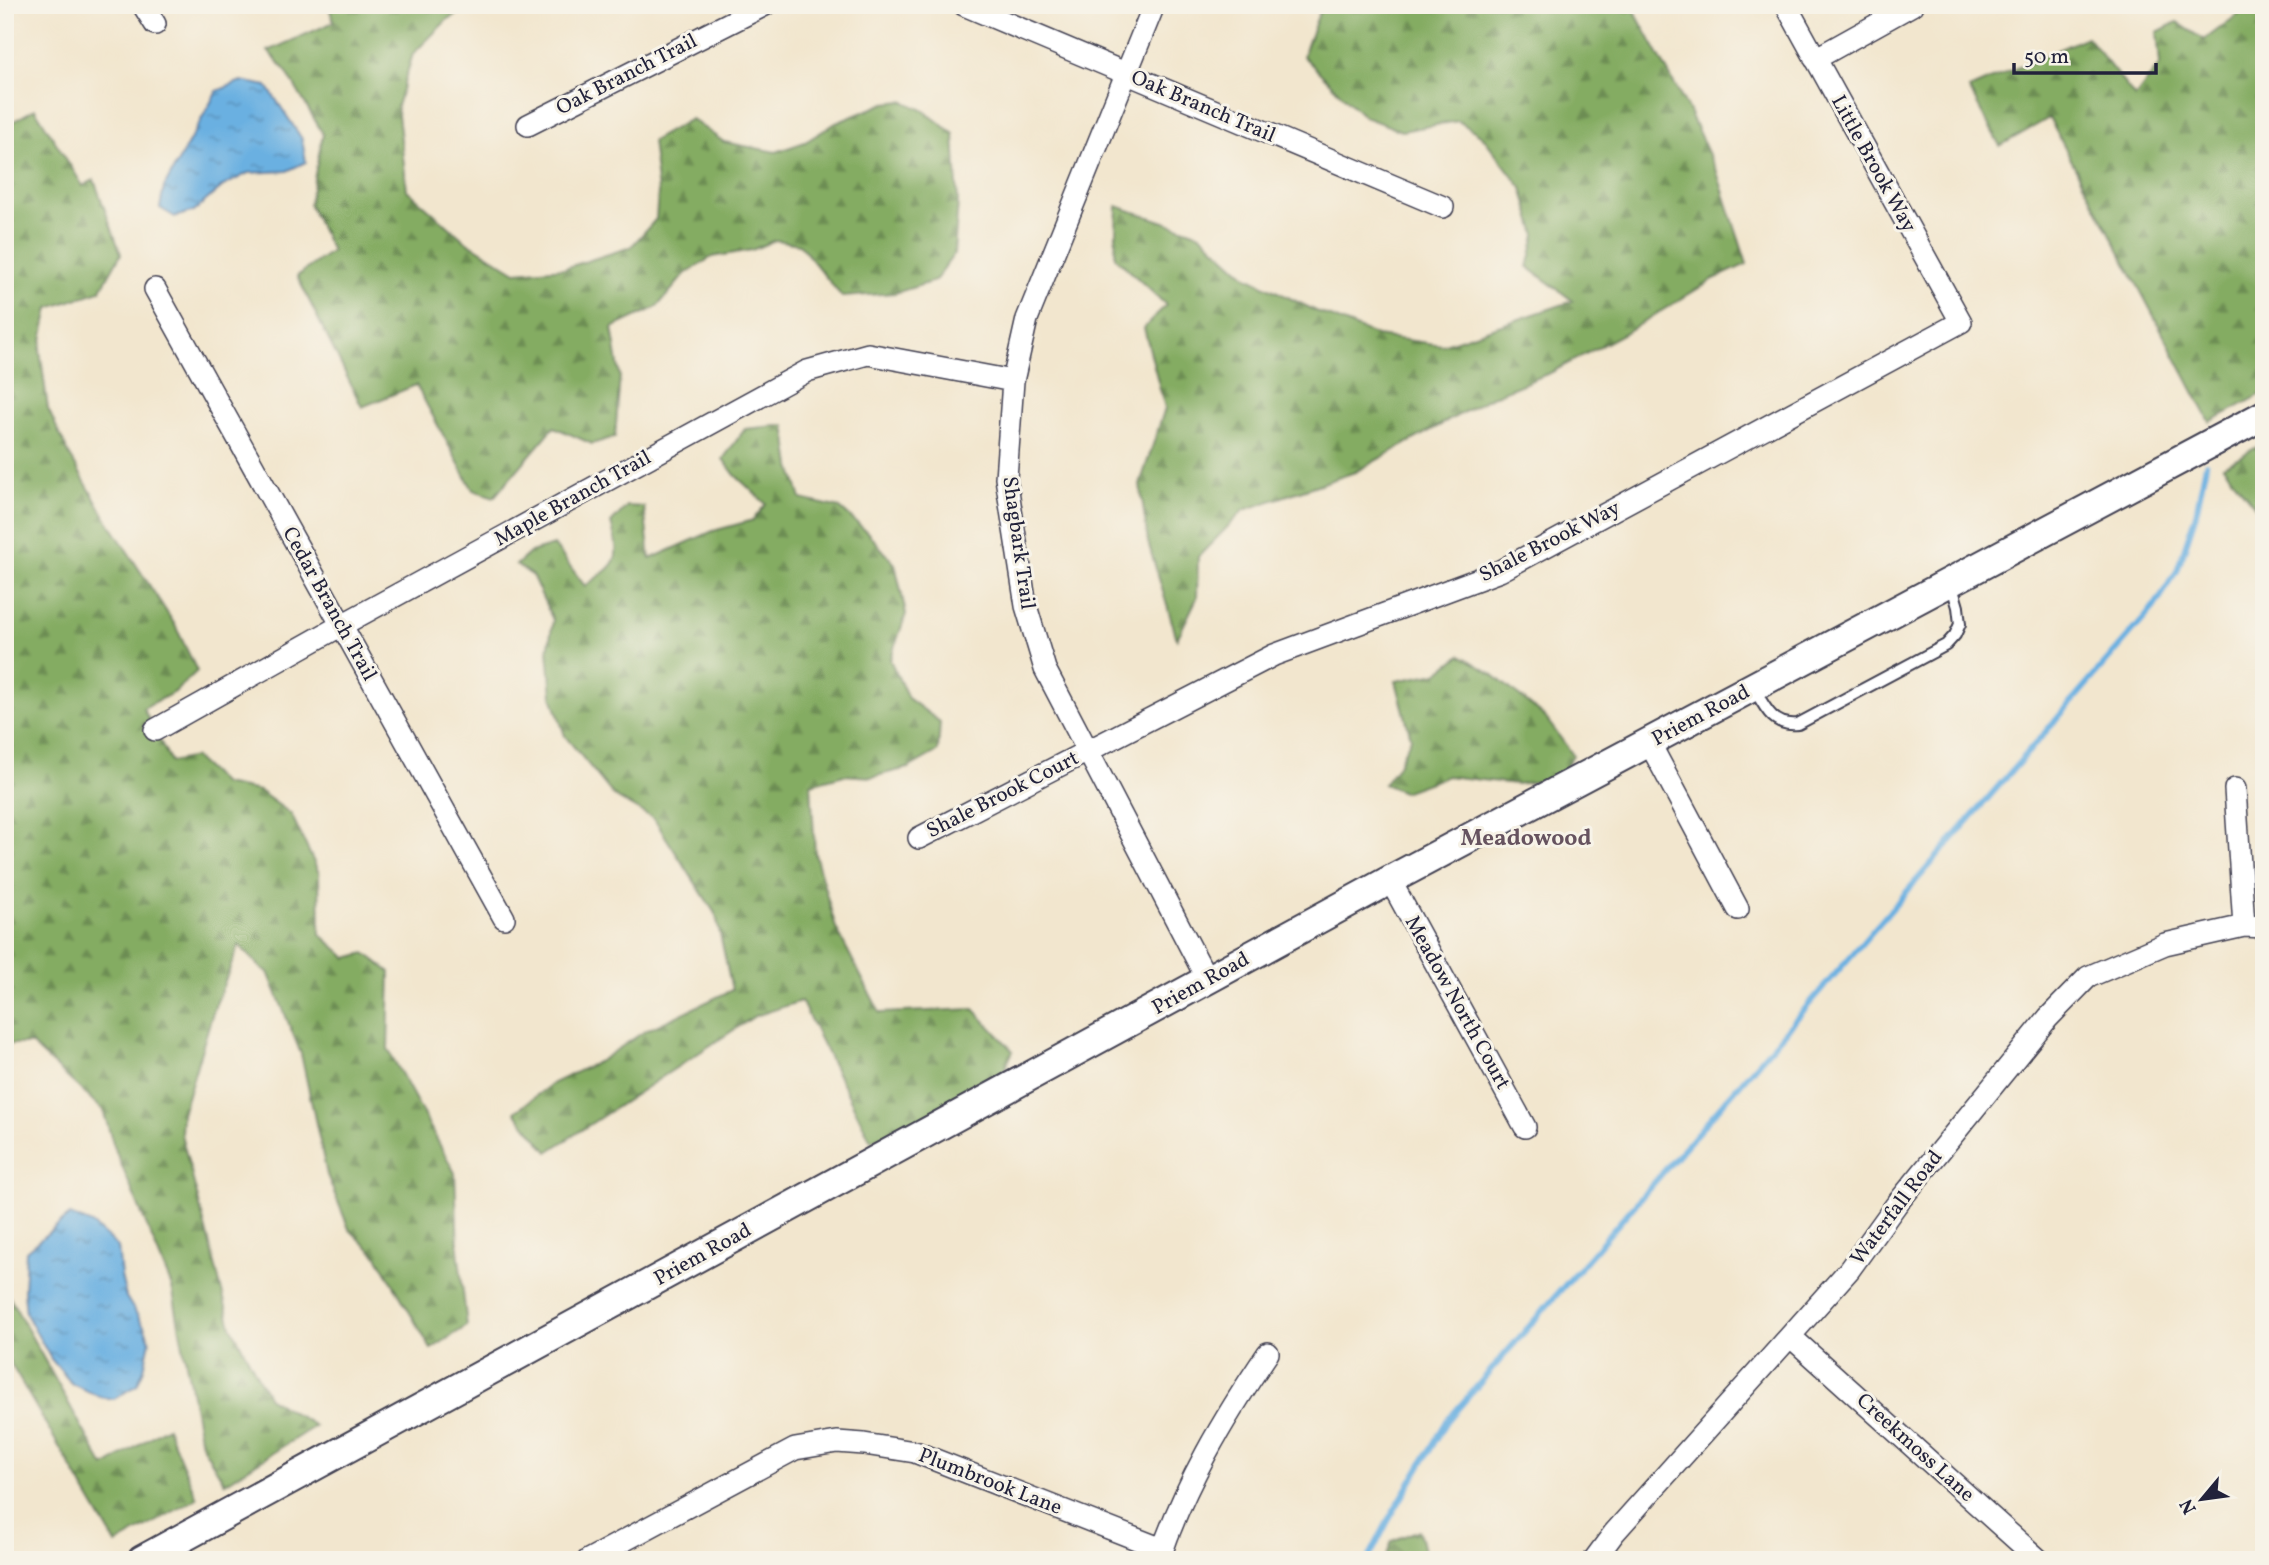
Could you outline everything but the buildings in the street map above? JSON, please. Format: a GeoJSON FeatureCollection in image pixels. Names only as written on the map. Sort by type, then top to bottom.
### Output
{"type":"FeatureCollection","features":[{"type":"Feature","properties":{"kind":"street"},"geometry":{"type":"LineString","coordinates":[[143,5],[155,24]]}},
{"type":"Feature","properties":{"kind":"street","name":"Oak Branch Trail"},"geometry":{"type":"LineString","coordinates":[[528,125],[765,5]]}},
{"type":"Feature","properties":{"kind":"street","name":"Oak Branch Trail"},"geometry":{"type":"LineString","coordinates":[[964,5],[1443,207]]}},
{"type":"Feature","properties":{"kind":"street","name":"Shagbark Trail"},"geometry":{"type":"LineString","coordinates":[[1154,5],[1027,318],[1013,381],[1006,478],[1026,606],[1045,669],[1208,981]]}},
{"type":"Feature","properties":{"kind":"street","name":"Little Brook Way"},"geometry":{"type":"LineString","coordinates":[[1786,5],[1961,322]]}},
{"type":"Feature","properties":{"kind":"street"},"geometry":{"type":"LineString","coordinates":[[1815,59],[1912,5]]}},
{"type":"Feature","properties":{"kind":"street","name":"Cedar Branch Trail"},"geometry":{"type":"LineString","coordinates":[[155,289],[504,918]]}},
{"type":"Feature","properties":{"kind":"street","name":"Shale Brook Way"},"geometry":{"type":"LineString","coordinates":[[1087,751],[1274,654],[1500,571],[1961,322]]}},
{"type":"Feature","properties":{"kind":"street","name":"Maple Branch Trail"},"geometry":{"type":"LineString","coordinates":[[155,730],[807,371],[868,355],[1013,381]]}},
{"type":"Feature","properties":{"kind":"street","name":"Priem Road"},"geometry":{"type":"LineString","coordinates":[[142,1560],[1390,880],[2264,415]]}},
{"type":"Feature","properties":{"kind":"street"},"geometry":{"type":"LineString","coordinates":[[1650,744],[1738,909]]}},
{"type":"Feature","properties":{"kind":"street","name":"Shale Brook Court"},"geometry":{"type":"LineString","coordinates":[[919,838],[1087,751]]}},
{"type":"Feature","properties":{"kind":"street"},"geometry":{"type":"LineString","coordinates":[[2235,789],[2254,927]]}},
{"type":"Feature","properties":{"kind":"street","name":"Meadow North Court"},"geometry":{"type":"LineString","coordinates":[[1390,880],[1525,1127]]}},
{"type":"Feature","properties":{"kind":"street","name":"Waterfall Road"},"geometry":{"type":"LineString","coordinates":[[1594,1560],[1614,1533],[1849,1270],[1895,1205],[2048,1018],[2088,976],[2165,944],[2254,927]]}},
{"type":"Feature","properties":{"kind":"street","name":"Creekmoss Lane"},"geometry":{"type":"LineString","coordinates":[[1790,1336],[2039,1560]]}},
{"type":"Feature","properties":{"kind":"street"},"geometry":{"type":"LineString","coordinates":[[1161,1554],[1195,1471],[1233,1404],[1268,1353]]}},
{"type":"Feature","properties":{"kind":"street","name":"Plumbrook Lane"},"geometry":{"type":"LineString","coordinates":[[588,1560],[795,1449],[837,1442],[915,1452],[1161,1554]]}},
{"type":"Feature","properties":{"kind":"lane"},"geometry":{"type":"LineString","coordinates":[[1754,688],[1771,716],[1788,726],[1798,724],[1909,665],[1946,645],[1955,635],[1960,625],[1951,583]]}},
{"type":"Feature","properties":{"kind":"green space"},"geometry":{"type":"Polygon","coordinates":[[[328,5],[476,5],[449,18],[413,54],[397,106],[407,190],[464,240],[516,272],[565,268],[631,247],[656,219],[658,192],[652,141],[691,119],[724,142],[776,152],[805,142],[836,123],[885,103],[903,101],[923,110],[954,134],[958,202],[954,254],[935,281],[895,293],[842,297],[799,244],[775,240],[752,250],[712,257],[685,274],[657,307],[612,328],[620,376],[615,437],[592,444],[554,427],[494,497],[473,490],[416,385],[362,407],[297,276],[332,251],[309,204],[323,134],[286,71],[268,51],[334,22],[328,5]]]}},
{"type":"Feature","properties":{"kind":"green space"},"geometry":{"type":"Polygon","coordinates":[[[1322,5],[1631,5],[1687,107],[1717,172],[1747,264],[1714,279],[1630,330],[1552,372],[1493,396],[1355,472],[1244,510],[1198,557],[1197,598],[1177,639],[1148,542],[1140,484],[1165,408],[1144,328],[1166,305],[1115,257],[1117,206],[1200,234],[1247,277],[1316,311],[1377,336],[1442,345],[1573,301],[1528,267],[1536,235],[1522,188],[1482,136],[1458,121],[1402,131],[1364,117],[1303,56],[1322,5]]]}},
{"type":"Feature","properties":{"kind":"green space"},"geometry":{"type":"Polygon","coordinates":[[[2251,5],[2264,5],[2264,393],[2210,422],[2049,118],[2000,146],[1969,89],[2087,37],[2135,97],[2160,64],[2157,32],[2177,22],[2204,40],[2251,5]]]}},
{"type":"Feature","properties":{"kind":"green space"},"geometry":{"type":"Polygon","coordinates":[[[35,109],[83,186],[94,180],[121,254],[100,291],[49,308],[40,350],[48,409],[70,456],[106,518],[175,625],[197,671],[175,692],[143,708],[171,762],[194,757],[223,784],[259,791],[291,814],[319,873],[320,934],[347,958],[365,953],[390,972],[388,1049],[455,1173],[458,1249],[467,1326],[431,1349],[377,1256],[349,1229],[327,1175],[301,1054],[268,972],[239,945],[214,1009],[182,1114],[181,1134],[231,1326],[269,1398],[315,1426],[225,1483],[201,1444],[172,1287],[114,1147],[103,1110],[31,1044],[5,1044],[5,126],[35,109]]]}},
{"type":"Feature","properties":{"kind":"green space"},"geometry":{"type":"Polygon","coordinates":[[[785,425],[791,466],[801,499],[840,508],[867,532],[895,564],[906,614],[890,660],[908,698],[940,722],[938,751],[908,768],[872,777],[844,775],[811,784],[815,854],[836,928],[880,1013],[974,1009],[1013,1051],[1000,1079],[904,1128],[871,1141],[801,1001],[755,1016],[548,1152],[515,1112],[553,1083],[600,1061],[645,1031],[732,990],[716,915],[654,819],[614,796],[565,736],[552,696],[548,651],[553,620],[532,575],[516,565],[531,552],[554,545],[585,586],[614,561],[616,546],[611,523],[627,506],[644,507],[650,559],[713,531],[753,520],[766,504],[735,475],[723,459],[745,429],[785,425]]]}},
{"type":"Feature","properties":{"kind":"green space"},"geometry":{"type":"Polygon","coordinates":[[[2264,443],[2264,518],[2223,466],[2264,443]]]}},
{"type":"Feature","properties":{"kind":"green space"},"geometry":{"type":"Polygon","coordinates":[[[1461,655],[1492,674],[1545,717],[1573,755],[1559,779],[1516,784],[1447,776],[1403,792],[1384,784],[1397,767],[1411,738],[1396,681],[1437,673],[1461,655]]]}},
{"type":"Feature","properties":{"kind":"green space"},"geometry":{"type":"Polygon","coordinates":[[[5,1289],[104,1467],[167,1427],[197,1498],[116,1544],[5,1354],[5,1289]]]}},
{"type":"Feature","properties":{"kind":"green space"},"geometry":{"type":"Polygon","coordinates":[[[1419,1530],[1426,1560],[1385,1560],[1392,1541],[1419,1530]]]}},
{"type":"Feature","properties":{"kind":"water"},"geometry":{"type":"Polygon","coordinates":[[[241,81],[267,86],[302,139],[306,162],[287,171],[248,173],[223,186],[194,211],[175,217],[160,208],[164,187],[217,91],[241,81]]]}},
{"type":"Feature","properties":{"kind":"water"},"geometry":{"type":"Polygon","coordinates":[[[70,1215],[92,1224],[118,1247],[126,1297],[150,1341],[144,1369],[137,1385],[114,1399],[100,1397],[72,1384],[51,1359],[26,1314],[26,1251],[70,1215]]]}},
{"type":"Feature","properties":{"kind":"waterway"},"geometry":{"type":"LineString","coordinates":[[1368,1560],[1447,1421],[2154,607],[2177,571],[2196,514],[2206,464]]}},
{"type":"Feature","properties":{"kind":"district","name":"Meadowood"},"geometry":{"type":"Point","coordinates":[1526,839]}}]}
